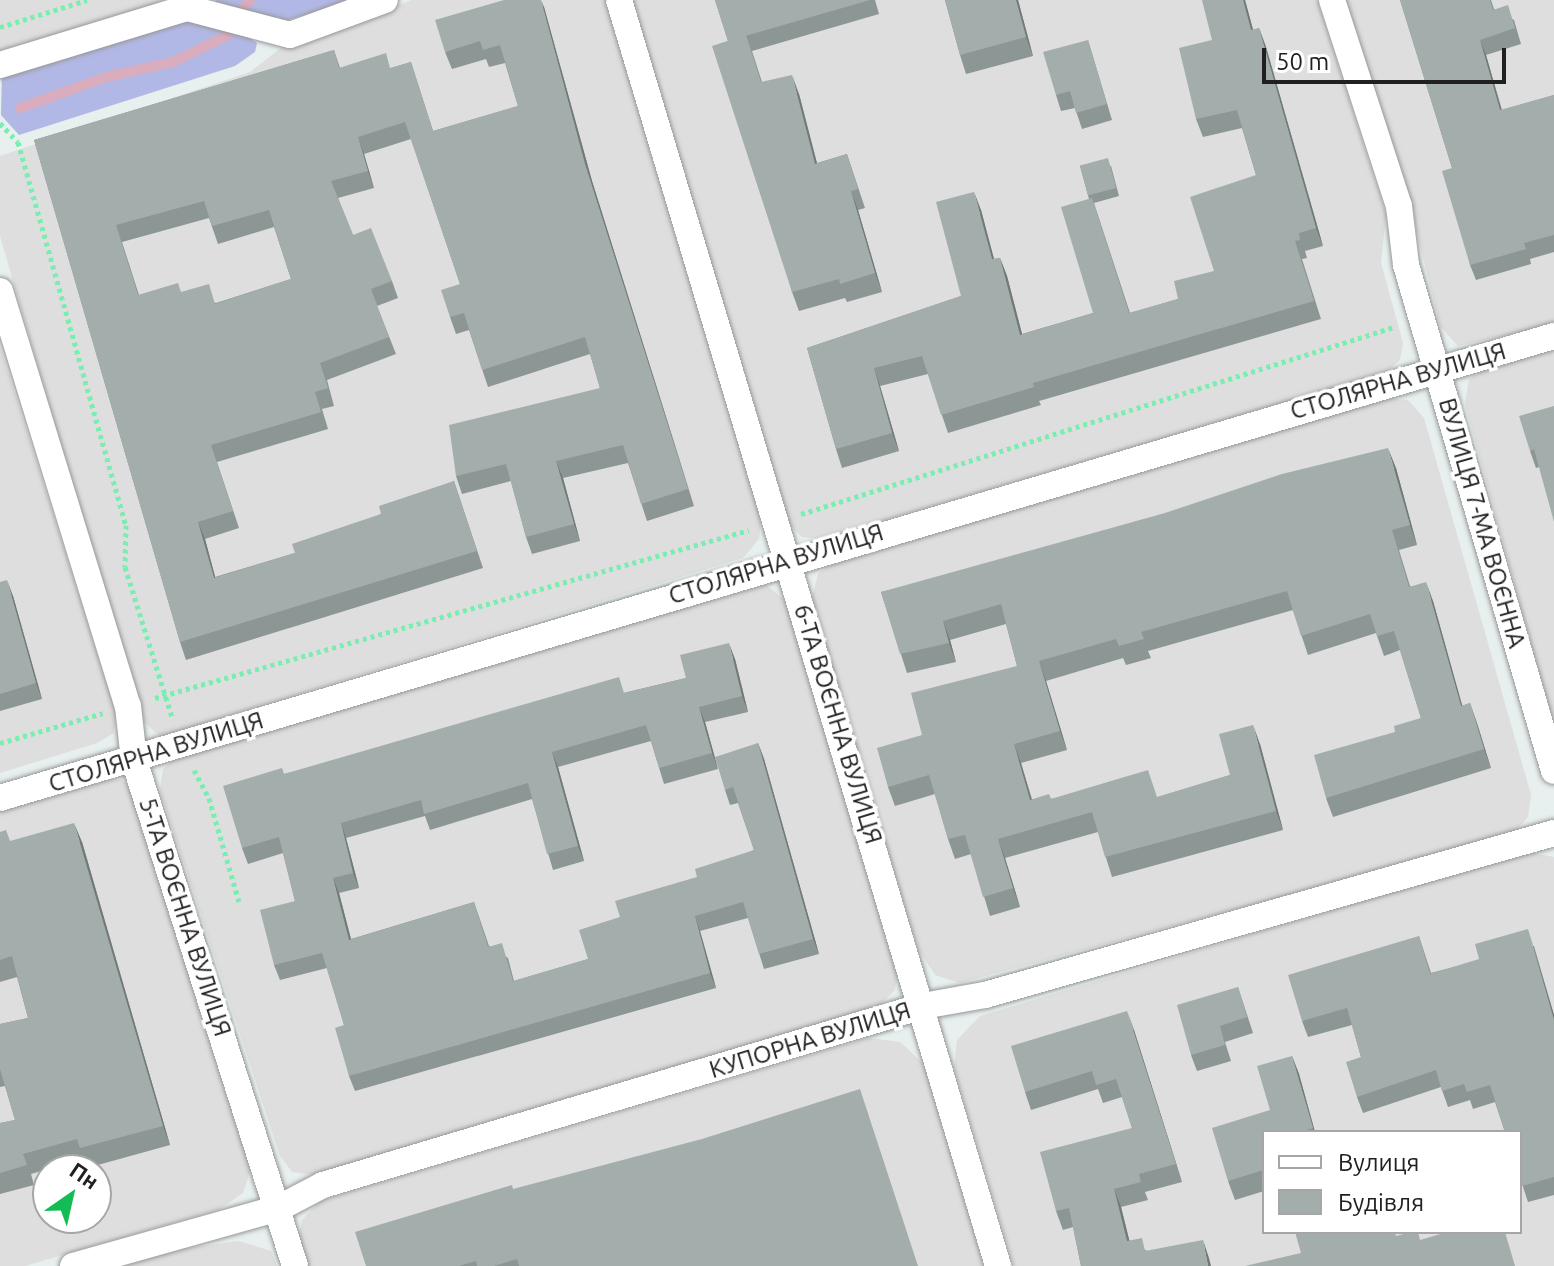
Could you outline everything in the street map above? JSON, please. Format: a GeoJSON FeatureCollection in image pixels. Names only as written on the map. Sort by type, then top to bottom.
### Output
{"type":"FeatureCollection","features":[{"type":"Feature","properties":{"kind":"street"},"geometry":{"type":"LineString","coordinates":[[0,65],[187,8],[290,35],[385,0]]}},
{"type":"Feature","properties":{"kind":"street","name":"6-ТА ВОЄННА ВУЛИЦЯ"},"geometry":{"type":"LineString","coordinates":[[619,0],[923,1006],[998,1266]]}},
{"type":"Feature","properties":{"kind":"street","name":"ВУЛИЦЯ 7-МА ВОЄННА"},"geometry":{"type":"LineString","coordinates":[[1332,0],[1399,206],[1406,265],[1554,771]]}},
{"type":"Feature","properties":{"kind":"street","name":"5-ТА ВОЄННА ВУЛИЦЯ"},"geometry":{"type":"LineString","coordinates":[[0,291],[128,706],[134,760],[295,1266]]}},
{"type":"Feature","properties":{"kind":"street","name":"СТОЛЯРНА ВУЛИЦЯ"},"geometry":{"type":"LineString","coordinates":[[0,798],[788,560],[1554,336]]}},
{"type":"Feature","properties":{"kind":"street","name":"КУПОРНА ВУЛИЦЯ"},"geometry":{"type":"LineString","coordinates":[[73,1266],[279,1208],[323,1185],[923,1006],[985,995],[1554,833]]}},
{"type":"Feature","properties":{"kind":"path"},"geometry":{"type":"LineString","coordinates":[[0,27],[87,0]]}},
{"type":"Feature","properties":{"kind":"path"},"geometry":{"type":"LineString","coordinates":[[0,123],[18,142],[126,525],[125,567],[181,745],[209,798],[239,902]]}},
{"type":"Feature","properties":{"kind":"path"},"geometry":{"type":"LineString","coordinates":[[0,743],[778,522],[1423,318]]}},
{"type":"Feature","properties":{"kind":"shaded area"},"geometry":{"type":"Polygon","coordinates":[[[0,0],[180,0],[0,57],[0,0]]]}},
{"type":"Feature","properties":{"kind":"shaded area"},"geometry":{"type":"Polygon","coordinates":[[[216,0],[356,0],[274,24],[214,5],[216,0]]]}},
{"type":"Feature","properties":{"kind":"shaded area"},"geometry":{"type":"Polygon","coordinates":[[[412,0],[608,0],[761,515],[759,539],[743,558],[160,736],[141,720],[0,236],[0,156],[250,72],[281,48],[412,0]]]}},
{"type":"Feature","properties":{"kind":"shaded area"},"geometry":{"type":"Polygon","coordinates":[[[631,0],[1317,0],[1386,215],[1381,263],[1403,343],[1400,360],[1387,372],[819,539],[802,537],[790,525],[631,0]]]}},
{"type":"Feature","properties":{"kind":"shaded area"},"geometry":{"type":"Polygon","coordinates":[[[1344,0],[1554,0],[1554,324],[1458,346],[1440,326],[1413,217],[1344,0]]]}},
{"type":"Feature","properties":{"kind":"shaded area"},"geometry":{"type":"Polygon","coordinates":[[[186,16],[239,31],[257,43],[255,52],[235,66],[19,135],[1,115],[2,71],[186,16]]]}},
{"type":"Feature","properties":{"kind":"shaded area"},"geometry":{"type":"Polygon","coordinates":[[[0,347],[116,713],[114,733],[97,743],[0,773],[0,347]]]}},
{"type":"Feature","properties":{"kind":"shaded area"},"geometry":{"type":"Polygon","coordinates":[[[1554,348],[1554,725],[1465,404],[1469,379],[1491,365],[1554,348]]]}},
{"type":"Feature","properties":{"kind":"shaded area"},"geometry":{"type":"Polygon","coordinates":[[[1386,398],[1408,400],[1424,418],[1531,795],[1528,817],[1513,834],[960,983],[935,975],[918,949],[812,599],[818,574],[836,561],[1386,398]]]}},
{"type":"Feature","properties":{"kind":"shaded area"},"geometry":{"type":"Polygon","coordinates":[[[766,585],[786,601],[898,971],[895,990],[879,1006],[313,1175],[292,1172],[280,1156],[160,790],[163,769],[180,753],[766,585]]]}},
{"type":"Feature","properties":{"kind":"shaded area"},"geometry":{"type":"Polygon","coordinates":[[[107,780],[122,780],[133,790],[252,1166],[243,1193],[220,1209],[25,1266],[0,1266],[0,811],[107,780]]]}},
{"type":"Feature","properties":{"kind":"shaded area"},"geometry":{"type":"Polygon","coordinates":[[[1528,852],[1554,857],[1554,1266],[1014,1266],[954,1067],[957,1040],[980,1016],[1528,852]]]}},
{"type":"Feature","properties":{"kind":"shaded area"},"geometry":{"type":"Polygon","coordinates":[[[869,1038],[900,1042],[929,1069],[986,1266],[306,1266],[299,1237],[302,1220],[320,1201],[869,1038]]]}},
{"type":"Feature","properties":{"kind":"shaded area"},"geometry":{"type":"Polygon","coordinates":[[[239,1241],[271,1251],[277,1266],[105,1266],[151,1253],[239,1241]]]}},
{"type":"Feature","properties":{"kind":"building"},"geometry":{"type":"Polygon","coordinates":[[[504,0],[541,0],[585,164],[688,489],[641,504],[623,445],[556,461],[574,524],[526,537],[506,464],[456,476],[449,425],[600,388],[585,337],[482,370],[464,313],[450,317],[441,290],[460,284],[405,122],[358,137],[368,171],[331,181],[353,235],[371,228],[392,281],[371,289],[389,337],[320,363],[328,388],[315,392],[321,412],[211,445],[233,511],[198,522],[214,578],[295,553],[292,544],[381,514],[379,506],[454,481],[477,551],[180,642],[34,140],[334,50],[339,68],[386,53],[390,68],[411,62],[433,131],[518,106],[500,45],[483,50],[480,41],[445,52],[435,20],[504,0]],[[204,201],[116,225],[138,295],[178,283],[181,292],[209,284],[215,304],[291,279],[269,210],[212,226],[204,201]]]}},
{"type":"Feature","properties":{"kind":"building"},"geometry":{"type":"Polygon","coordinates":[[[715,0],[870,0],[728,41],[715,0]]]}},
{"type":"Feature","properties":{"kind":"building"},"geometry":{"type":"Polygon","coordinates":[[[945,0],[1016,0],[1026,37],[960,55],[945,0]]]}},
{"type":"Feature","properties":{"kind":"building"},"geometry":{"type":"Polygon","coordinates":[[[1202,0],[1243,0],[1251,30],[1259,28],[1316,228],[1299,233],[1300,240],[1295,241],[1314,301],[1033,383],[1034,387],[941,415],[922,356],[874,368],[892,433],[836,449],[807,348],[961,296],[936,202],[974,192],[992,259],[1000,258],[1020,335],[1093,313],[1061,207],[1092,198],[1129,313],[1178,299],[1174,281],[1214,271],[1190,197],[1256,175],[1237,110],[1196,119],[1179,48],[1212,40],[1202,0]]]}},
{"type":"Feature","properties":{"kind":"building"},"geometry":{"type":"Polygon","coordinates":[[[1400,0],[1490,0],[1493,10],[1508,5],[1515,28],[1480,40],[1500,110],[1554,95],[1554,235],[1524,243],[1526,249],[1470,265],[1442,171],[1452,168],[1400,0]]]}},
{"type":"Feature","properties":{"kind":"building"},"geometry":{"type":"Polygon","coordinates":[[[746,35],[761,82],[792,75],[815,164],[847,154],[858,189],[851,191],[875,273],[840,284],[839,279],[792,292],[712,46],[746,35]]]}},
{"type":"Feature","properties":{"kind":"building"},"geometry":{"type":"Polygon","coordinates":[[[1088,40],[1107,104],[1076,113],[1070,91],[1056,95],[1043,52],[1088,40]]]}},
{"type":"Feature","properties":{"kind":"building"},"geometry":{"type":"Polygon","coordinates":[[[1108,158],[1116,188],[1088,195],[1080,166],[1108,158]]]}},
{"type":"Feature","properties":{"kind":"building"},"geometry":{"type":"Polygon","coordinates":[[[1554,406],[1554,522],[1534,449],[1530,451],[1519,416],[1554,406]]]}},
{"type":"Feature","properties":{"kind":"building"},"geometry":{"type":"Polygon","coordinates":[[[1388,448],[1410,525],[1392,530],[1409,587],[1426,582],[1461,706],[1470,703],[1484,749],[1326,798],[1314,755],[1395,732],[1394,726],[1421,718],[1394,631],[1377,636],[1370,614],[1301,636],[1287,591],[1141,632],[1144,639],[1119,646],[1116,639],[1039,661],[1060,731],[1014,744],[1030,800],[1049,794],[1051,799],[1148,770],[1157,797],[1230,775],[1219,734],[1253,725],[1276,811],[1105,857],[1092,812],[998,839],[1013,888],[983,897],[965,835],[948,839],[929,775],[888,787],[877,748],[922,735],[911,693],[1017,666],[1001,604],[943,621],[949,643],[900,654],[881,592],[1165,513],[1282,474],[1388,448]]]}},
{"type":"Feature","properties":{"kind":"building"},"geometry":{"type":"Polygon","coordinates":[[[7,580],[36,683],[0,694],[0,582],[7,580]]]}},
{"type":"Feature","properties":{"kind":"building"},"geometry":{"type":"Polygon","coordinates":[[[729,643],[742,696],[699,707],[712,753],[659,768],[646,725],[552,752],[578,846],[547,854],[528,783],[424,814],[421,800],[341,823],[353,873],[333,878],[349,940],[474,902],[488,947],[502,943],[513,981],[588,959],[579,930],[620,917],[615,901],[697,877],[695,869],[754,850],[733,787],[725,790],[715,757],[758,743],[813,939],[759,954],[743,902],[695,916],[710,973],[349,1076],[335,1028],[344,1025],[322,953],[274,965],[260,910],[295,901],[279,837],[242,848],[223,786],[282,768],[284,774],[619,677],[624,693],[686,678],[680,655],[729,643]]]}},
{"type":"Feature","properties":{"kind":"building"},"geometry":{"type":"Polygon","coordinates":[[[74,823],[163,1126],[80,1148],[77,1139],[23,1154],[27,1165],[0,1173],[0,1123],[15,1120],[0,1069],[0,1024],[28,1018],[12,956],[0,960],[0,832],[6,830],[10,841],[74,823]]]}},
{"type":"Feature","properties":{"kind":"building"},"geometry":{"type":"Polygon","coordinates":[[[1528,929],[1554,1020],[1554,1177],[1522,1186],[1522,1130],[1504,1130],[1490,1085],[1467,1092],[1464,1084],[1442,1091],[1436,1070],[1357,1097],[1346,1062],[1361,1057],[1347,1008],[1302,1021],[1288,975],[1419,936],[1430,974],[1479,959],[1475,944],[1528,929]]]}},
{"type":"Feature","properties":{"kind":"building"},"geometry":{"type":"Polygon","coordinates":[[[1238,987],[1247,1017],[1220,1026],[1225,1045],[1191,1055],[1177,1005],[1238,987]]]}},
{"type":"Feature","properties":{"kind":"building"},"geometry":{"type":"Polygon","coordinates":[[[1127,1011],[1176,1164],[1139,1174],[1141,1182],[1114,1189],[1127,1241],[1142,1238],[1145,1251],[1203,1240],[1208,1266],[1081,1266],[1069,1208],[1056,1211],[1040,1152],[1132,1128],[1116,1079],[1096,1085],[1092,1071],[1025,1092],[1011,1046],[1127,1011]]]}},
{"type":"Feature","properties":{"kind":"building"},"geometry":{"type":"Polygon","coordinates":[[[1292,1056],[1313,1128],[1262,1130],[1262,1171],[1228,1181],[1212,1128],[1270,1110],[1257,1066],[1292,1056]]]}},
{"type":"Feature","properties":{"kind":"building"},"geometry":{"type":"Polygon","coordinates":[[[860,1089],[918,1266],[519,1266],[517,1259],[494,1266],[477,1266],[476,1261],[459,1266],[366,1266],[355,1232],[512,1185],[513,1189],[702,1139],[860,1089]]]}},
{"type":"Feature","properties":{"kind":"building"},"geometry":{"type":"Polygon","coordinates":[[[1296,1234],[1418,1234],[1420,1240],[1440,1234],[1506,1234],[1515,1266],[1245,1266],[1301,1253],[1296,1234]]]}},
{"type":"Feature","properties":{"kind":"waterway"},"geometry":{"type":"LineString","coordinates":[[244,7],[250,0]]}},
{"type":"Feature","properties":{"kind":"waterway"},"geometry":{"type":"LineString","coordinates":[[20,108],[106,77],[173,62],[228,35]]}}]}
